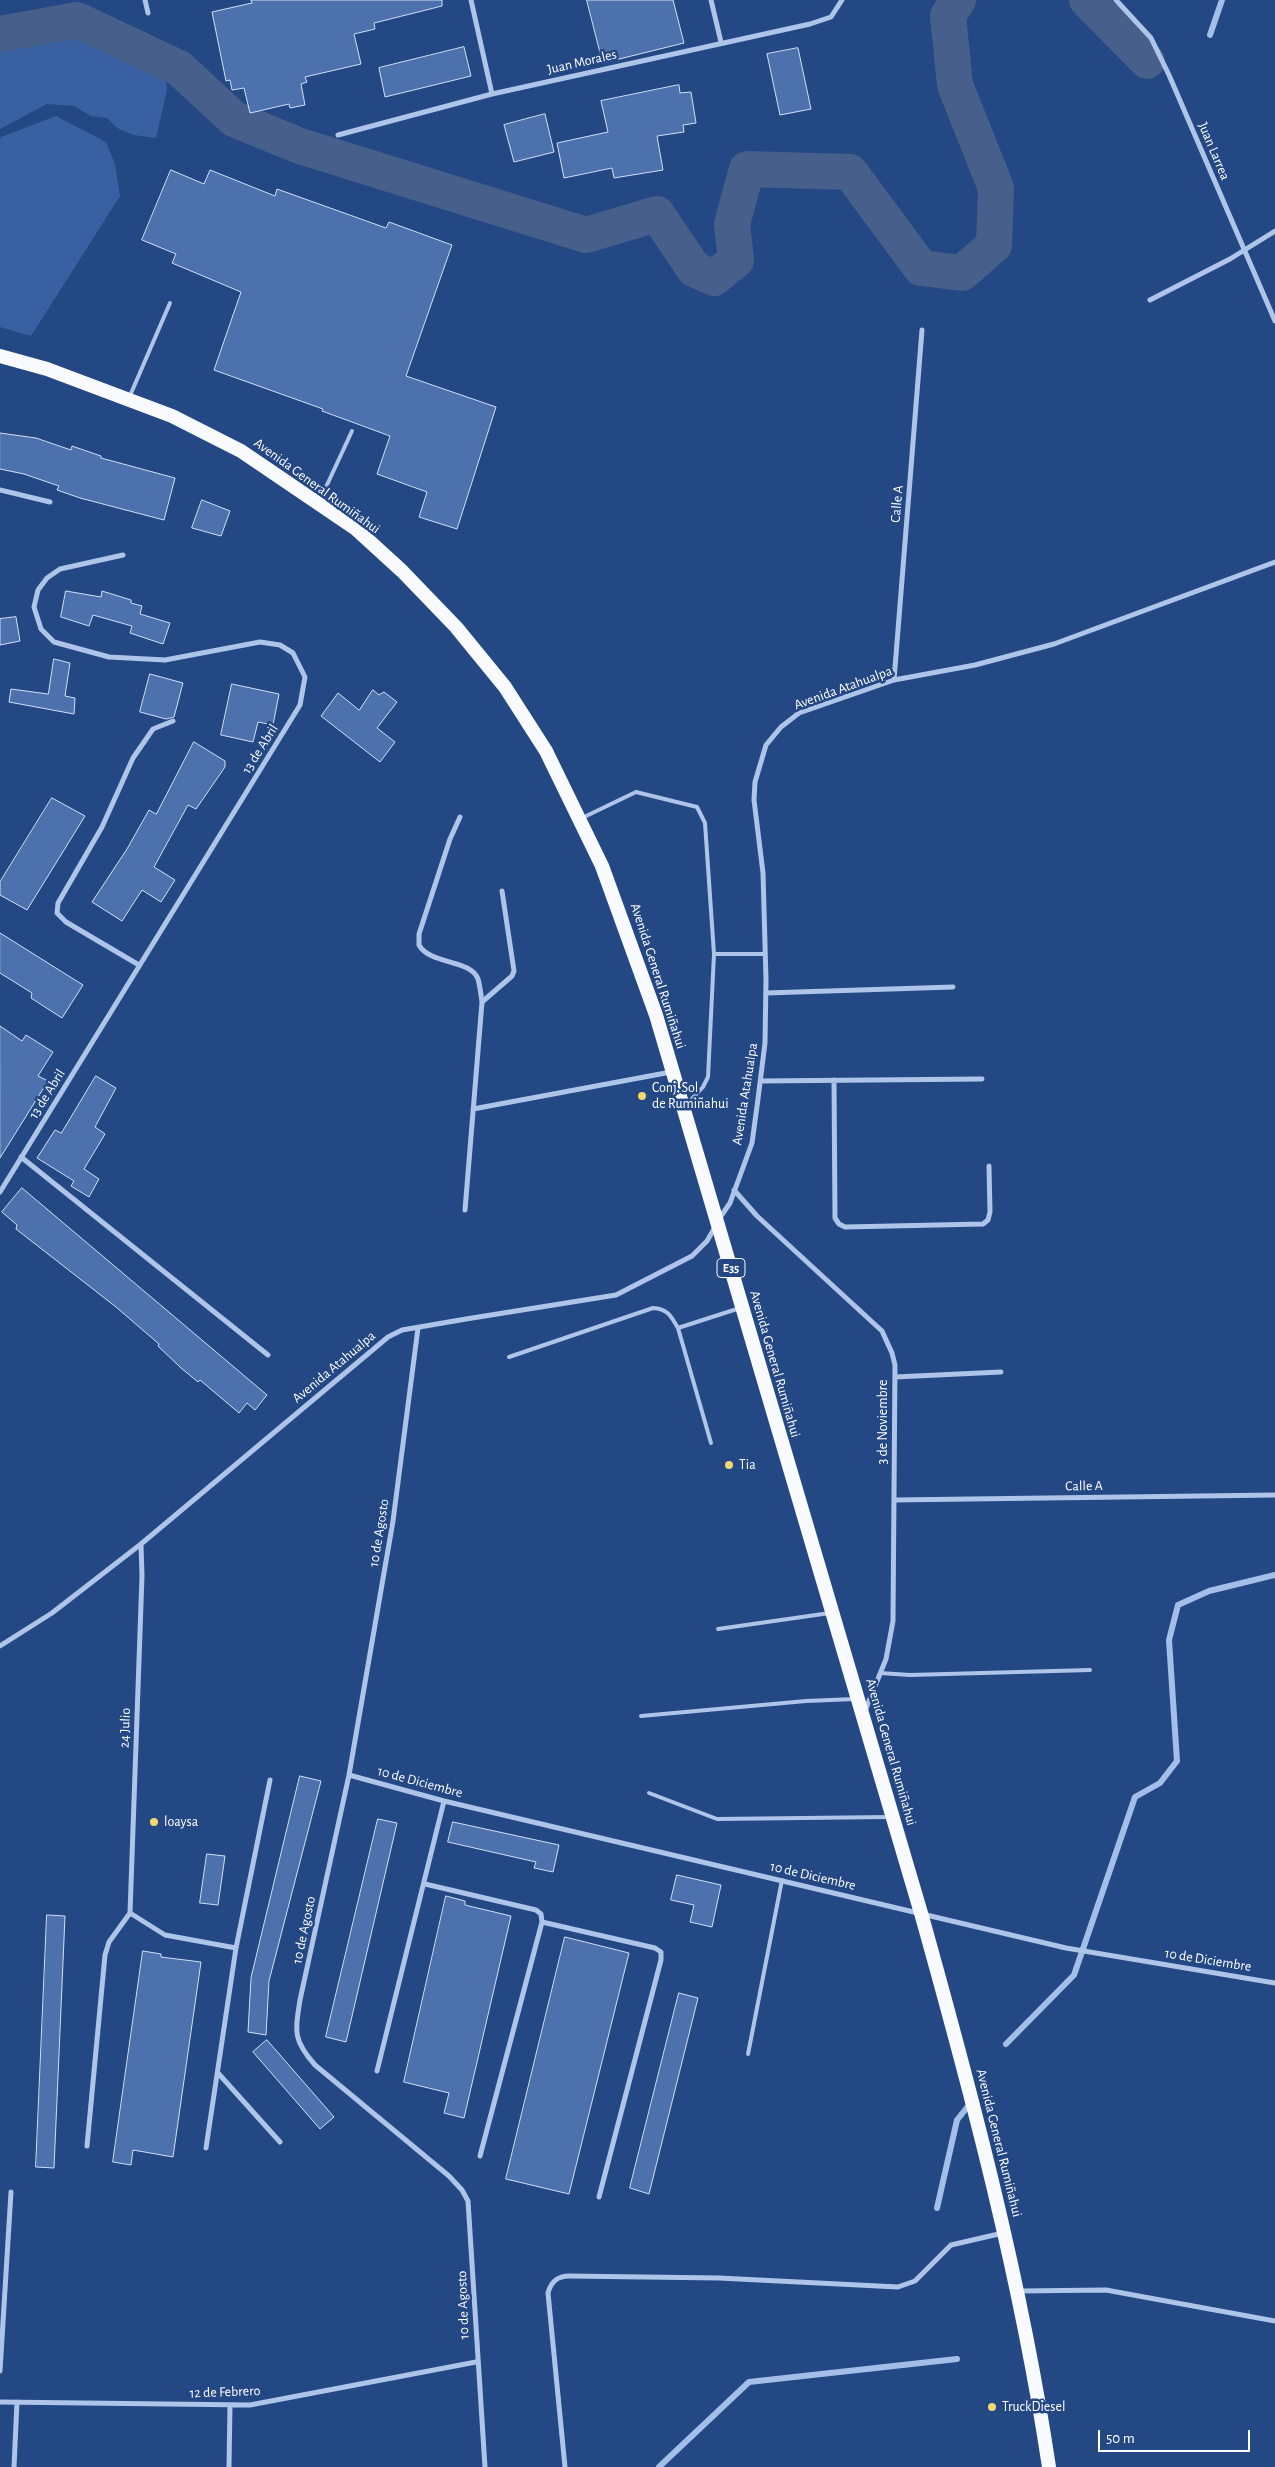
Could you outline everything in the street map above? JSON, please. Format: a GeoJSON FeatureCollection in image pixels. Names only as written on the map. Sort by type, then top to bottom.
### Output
{"type":"FeatureCollection","features":[{"type":"Feature","properties":{"kind":"highway","name":"Avenida General Rumiñahui"},"geometry":{"type":"LineString","coordinates":[[0,356],[47,369],[129,398],[172,416],[241,450],[362,535],[402,571],[456,627],[510,695],[546,751],[580,819],[602,866],[622,916],[656,1016],[921,1913],[958,2044],[1004,2232],[1050,2467]]}},
{"type":"Feature","properties":{"kind":"street"},"geometry":{"type":"LineString","coordinates":[[145,0],[148,13]]}},
{"type":"Feature","properties":{"kind":"street"},"geometry":{"type":"LineString","coordinates":[[471,0],[492,94]]}},
{"type":"Feature","properties":{"kind":"street"},"geometry":{"type":"LineString","coordinates":[[710,0],[721,42]]}},
{"type":"Feature","properties":{"kind":"street","name":"Juan Morales"},"geometry":{"type":"LineString","coordinates":[[338,135],[492,94],[721,42],[810,24],[831,17],[842,0]]}},
{"type":"Feature","properties":{"kind":"street","name":"Juan Larrea"},"geometry":{"type":"LineString","coordinates":[[1116,0],[1151,38],[1169,75],[1275,321]]}},
{"type":"Feature","properties":{"kind":"street"},"geometry":{"type":"LineString","coordinates":[[1150,300],[1245,251],[1275,231]]}},
{"type":"Feature","properties":{"kind":"street","name":"Calle A"},"geometry":{"type":"LineString","coordinates":[[894,680],[922,330]]}},
{"type":"Feature","properties":{"kind":"street"},"geometry":{"type":"LineString","coordinates":[[0,490],[50,502]]}},
{"type":"Feature","properties":{"kind":"street","name":"13 de Abril"},"geometry":{"type":"LineString","coordinates":[[0,1192],[2,1183],[21,1157],[300,705],[305,677],[293,653],[280,645],[260,642],[165,660],[109,657],[54,642],[41,629],[34,606],[38,590],[47,578],[60,569],[123,555]]}},
{"type":"Feature","properties":{"kind":"street","name":"Avenida Atahualpa"},"geometry":{"type":"LineString","coordinates":[[0,1646],[52,1613],[141,1544],[388,1337],[402,1330],[616,1295],[692,1256],[707,1241],[730,1203],[752,1143],[761,1081],[765,1043],[766,993],[763,873],[754,800],[755,782],[766,745],[781,727],[799,713],[894,680],[975,666],[1054,644],[1275,562]]}},
{"type":"Feature","properties":{"kind":"street"},"geometry":{"type":"LineString","coordinates":[[139,966],[66,922],[57,913],[58,903],[102,827],[133,758],[153,729],[173,721]]}},
{"type":"Feature","properties":{"kind":"street"},"geometry":{"type":"LineString","coordinates":[[460,817],[450,838],[419,934],[419,945],[428,955],[466,968],[478,977],[482,1002],[465,1210]]}},
{"type":"Feature","properties":{"kind":"street"},"geometry":{"type":"LineString","coordinates":[[482,1002],[512,976],[514,970],[502,891]]}},
{"type":"Feature","properties":{"kind":"street"},"geometry":{"type":"LineString","coordinates":[[766,993],[953,987]]}},
{"type":"Feature","properties":{"kind":"street"},"geometry":{"type":"LineString","coordinates":[[473,1109],[672,1072]]}},
{"type":"Feature","properties":{"kind":"street"},"geometry":{"type":"LineString","coordinates":[[761,1081],[982,1078]]}},
{"type":"Feature","properties":{"kind":"street"},"geometry":{"type":"LineString","coordinates":[[834,1080],[835,1218],[839,1224],[845,1227],[982,1224],[988,1220],[990,1212],[989,1166]]}},
{"type":"Feature","properties":{"kind":"street"},"geometry":{"type":"LineString","coordinates":[[21,1157],[268,1355]]}},
{"type":"Feature","properties":{"kind":"street","name":"3 de Noviembre"},"geometry":{"type":"LineString","coordinates":[[734,1190],[757,1216],[882,1331],[892,1353],[895,1377],[893,1621],[886,1659],[864,1715]]}},
{"type":"Feature","properties":{"kind":"street","name":"10 de Agosto"},"geometry":{"type":"LineString","coordinates":[[418,1328],[393,1521],[350,1775],[300,2000],[296,2037],[303,2051],[315,2064],[449,2176],[462,2190],[468,2202],[476,2362],[485,2467]]}},
{"type":"Feature","properties":{"kind":"street"},"geometry":{"type":"LineString","coordinates":[[895,1377],[1001,1372]]}},
{"type":"Feature","properties":{"kind":"street","name":"Calle A"},"geometry":{"type":"LineString","coordinates":[[894,1500],[1275,1495]]}},
{"type":"Feature","properties":{"kind":"street","name":"24 Julio"},"geometry":{"type":"LineString","coordinates":[[130,1913],[142,1576],[141,1544]]}},
{"type":"Feature","properties":{"kind":"street","name":"10 de Diciembre"},"geometry":{"type":"LineString","coordinates":[[350,1775],[444,1801],[1066,1948],[1275,1983]]}},
{"type":"Feature","properties":{"kind":"street"},"geometry":{"type":"LineString","coordinates":[[206,2148],[236,1948],[270,1780]]}},
{"type":"Feature","properties":{"kind":"street"},"geometry":{"type":"LineString","coordinates":[[378,2071],[444,1801]]}},
{"type":"Feature","properties":{"kind":"street"},"geometry":{"type":"LineString","coordinates":[[425,1884],[536,1910],[541,1914],[542,1922],[480,2156]]}},
{"type":"Feature","properties":{"kind":"street"},"geometry":{"type":"LineString","coordinates":[[86,2146],[106,1955],[109,1942],[130,1913],[165,1935],[236,1948]]}},
{"type":"Feature","properties":{"kind":"street"},"geometry":{"type":"LineString","coordinates":[[542,1922],[655,1948],[660,1952],[660,1960],[599,2197]]}},
{"type":"Feature","properties":{"kind":"street"},"geometry":{"type":"LineString","coordinates":[[218,2073],[280,2142]]}},
{"type":"Feature","properties":{"kind":"street"},"geometry":{"type":"LineString","coordinates":[[0,2371],[11,2192]]}},
{"type":"Feature","properties":{"kind":"street"},"geometry":{"type":"LineString","coordinates":[[565,2467],[548,2293],[557,2278],[569,2276],[719,2278],[898,2287],[915,2281],[951,2245],[1004,2232]]}},
{"type":"Feature","properties":{"kind":"street"},"geometry":{"type":"LineString","coordinates":[[1016,2291],[1106,2290],[1275,2321]]}},
{"type":"Feature","properties":{"kind":"street","name":"12 de Febrero"},"geometry":{"type":"LineString","coordinates":[[0,2402],[250,2405],[476,2362]]}},
{"type":"Feature","properties":{"kind":"street"},"geometry":{"type":"LineString","coordinates":[[14,2467],[17,2402]]}},
{"type":"Feature","properties":{"kind":"street"},"geometry":{"type":"LineString","coordinates":[[229,2467],[230,2405]]}},
{"type":"Feature","properties":{"kind":"lane"},"geometry":{"type":"LineString","coordinates":[[129,398],[170,303]]}},
{"type":"Feature","properties":{"kind":"lane"},"geometry":{"type":"LineString","coordinates":[[318,505],[352,431]]}},
{"type":"Feature","properties":{"kind":"lane"},"geometry":{"type":"LineString","coordinates":[[580,819],[636,792],[697,808],[705,823],[714,954],[708,1077],[703,1087],[684,1107]]}},
{"type":"Feature","properties":{"kind":"lane"},"geometry":{"type":"LineString","coordinates":[[714,954],[765,954]]}},
{"type":"Feature","properties":{"kind":"lane"},"geometry":{"type":"LineString","coordinates":[[509,1357],[653,1308],[661,1308],[669,1312],[678,1328],[711,1443]]}},
{"type":"Feature","properties":{"kind":"lane"},"geometry":{"type":"LineString","coordinates":[[678,1328],[742,1308]]}},
{"type":"Feature","properties":{"kind":"lane"},"geometry":{"type":"LineString","coordinates":[[718,1629],[832,1612]]}},
{"type":"Feature","properties":{"kind":"lane"},"geometry":{"type":"LineString","coordinates":[[880,1673],[1090,1670]]}},
{"type":"Feature","properties":{"kind":"lane"},"geometry":{"type":"LineString","coordinates":[[641,1716],[806,1701],[859,1699]]}},
{"type":"Feature","properties":{"kind":"lane"},"geometry":{"type":"LineString","coordinates":[[649,1793],[718,1819],[893,1817]]}},
{"type":"Feature","properties":{"kind":"lane"},"geometry":{"type":"LineString","coordinates":[[748,2054],[782,1880]]}},
{"type":"Feature","properties":{"kind":"shaded area"},"geometry":{"type":"Polygon","coordinates":[[[78,34],[164,60],[167,90],[156,138],[133,135],[117,128],[107,118],[91,116],[74,106],[47,104],[0,129],[0,46],[78,34]]]}},
{"type":"Feature","properties":{"kind":"shaded area"},"geometry":{"type":"Polygon","coordinates":[[[56,116],[106,142],[115,164],[120,196],[31,336],[0,327],[0,140],[1,137],[56,116]]]}},
{"type":"Feature","properties":{"kind":"building"},"geometry":{"type":"Polygon","coordinates":[[[251,0],[442,0],[442,6],[374,23],[375,29],[354,34],[361,64],[305,77],[307,82],[301,84],[305,105],[290,108],[289,104],[250,113],[244,88],[232,90],[230,80],[226,81],[212,12],[252,3],[251,0]]]}},
{"type":"Feature","properties":{"kind":"building"},"geometry":{"type":"Polygon","coordinates":[[[587,0],[673,0],[684,43],[603,63],[587,0]]]}},
{"type":"Feature","properties":{"kind":"building"},"geometry":{"type":"Polygon","coordinates":[[[464,47],[471,76],[385,97],[379,68],[464,47]]]}},
{"type":"Feature","properties":{"kind":"building"},"geometry":{"type":"Polygon","coordinates":[[[798,48],[811,109],[780,115],[767,54],[798,48]]]}},
{"type":"Feature","properties":{"kind":"building"},"geometry":{"type":"Polygon","coordinates":[[[679,85],[680,93],[691,92],[696,123],[683,125],[684,132],[657,136],[663,170],[614,178],[612,168],[564,178],[557,143],[608,132],[601,101],[679,85]]]}},
{"type":"Feature","properties":{"kind":"building"},"geometry":{"type":"Polygon","coordinates":[[[545,114],[554,152],[514,162],[504,125],[545,114]]]}},
{"type":"Feature","properties":{"kind":"building"},"geometry":{"type":"Polygon","coordinates":[[[171,170],[204,184],[210,170],[275,196],[277,189],[386,228],[389,222],[452,245],[406,376],[496,407],[457,529],[419,517],[427,492],[377,474],[390,436],[322,411],[323,409],[214,370],[241,292],[172,263],[176,254],[142,240],[171,170]]]}},
{"type":"Feature","properties":{"kind":"building"},"geometry":{"type":"Polygon","coordinates":[[[0,433],[36,438],[71,450],[72,446],[101,456],[101,458],[175,478],[164,520],[80,498],[57,490],[59,486],[24,474],[0,469],[0,433]]]}},
{"type":"Feature","properties":{"kind":"building"},"geometry":{"type":"Polygon","coordinates":[[[202,500],[230,511],[221,536],[192,528],[202,500]]]}},
{"type":"Feature","properties":{"kind":"building"},"geometry":{"type":"Polygon","coordinates":[[[66,591],[101,597],[102,591],[131,600],[131,603],[142,606],[140,614],[170,623],[163,644],[130,633],[132,626],[93,615],[89,626],[61,617],[66,591]]]}},
{"type":"Feature","properties":{"kind":"building"},"geometry":{"type":"Polygon","coordinates":[[[16,617],[20,641],[0,645],[0,619],[16,617]]]}},
{"type":"Feature","properties":{"kind":"building"},"geometry":{"type":"Polygon","coordinates":[[[54,659],[70,663],[65,696],[75,698],[74,714],[9,702],[11,689],[48,694],[54,659]]]}},
{"type":"Feature","properties":{"kind":"building"},"geometry":{"type":"Polygon","coordinates":[[[150,674],[183,683],[174,717],[166,719],[140,712],[150,674]]]}},
{"type":"Feature","properties":{"kind":"building"},"geometry":{"type":"Polygon","coordinates":[[[232,684],[279,694],[273,725],[258,722],[253,742],[221,735],[232,684]]]}},
{"type":"Feature","properties":{"kind":"building"},"geometry":{"type":"Polygon","coordinates":[[[373,690],[379,695],[384,692],[397,702],[377,728],[395,742],[380,762],[321,716],[338,693],[359,710],[373,690]]]}},
{"type":"Feature","properties":{"kind":"building"},"geometry":{"type":"Polygon","coordinates":[[[194,742],[225,761],[225,767],[196,809],[188,805],[154,867],[175,880],[161,902],[142,890],[122,921],[92,902],[127,849],[149,810],[156,814],[194,742]]]}},
{"type":"Feature","properties":{"kind":"building"},"geometry":{"type":"Polygon","coordinates":[[[52,798],[85,816],[27,910],[0,895],[0,882],[52,798]]]}},
{"type":"Feature","properties":{"kind":"building"},"geometry":{"type":"Polygon","coordinates":[[[0,933],[83,985],[62,1018],[31,998],[32,993],[0,973],[0,933]]]}},
{"type":"Feature","properties":{"kind":"building"},"geometry":{"type":"Polygon","coordinates":[[[0,1026],[22,1041],[26,1035],[53,1052],[38,1076],[48,1081],[0,1158],[0,1026]]]}},
{"type":"Feature","properties":{"kind":"building"},"geometry":{"type":"Polygon","coordinates":[[[96,1076],[116,1088],[95,1127],[105,1134],[84,1169],[99,1179],[89,1197],[71,1186],[74,1181],[37,1158],[55,1130],[61,1133],[96,1076]]]}},
{"type":"Feature","properties":{"kind":"building"},"geometry":{"type":"Polygon","coordinates":[[[22,1188],[267,1395],[255,1410],[247,1403],[239,1413],[200,1380],[198,1382],[158,1346],[159,1344],[116,1307],[16,1229],[17,1225],[2,1212],[22,1188]]]}},
{"type":"Feature","properties":{"kind":"building"},"geometry":{"type":"Polygon","coordinates":[[[300,1776],[321,1781],[269,1981],[266,2035],[248,2032],[251,1978],[300,1776]]]}},
{"type":"Feature","properties":{"kind":"building"},"geometry":{"type":"Polygon","coordinates":[[[378,1819],[397,1823],[346,2042],[326,2037],[378,1819]]]}},
{"type":"Feature","properties":{"kind":"building"},"geometry":{"type":"Polygon","coordinates":[[[453,1822],[559,1845],[553,1872],[534,1868],[536,1862],[448,1842],[453,1822]]]}},
{"type":"Feature","properties":{"kind":"building"},"geometry":{"type":"Polygon","coordinates":[[[207,1854],[225,1856],[218,1905],[200,1903],[207,1854]]]}},
{"type":"Feature","properties":{"kind":"building"},"geometry":{"type":"Polygon","coordinates":[[[677,1875],[721,1885],[712,1927],[690,1922],[694,1905],[671,1900],[677,1875]]]}},
{"type":"Feature","properties":{"kind":"building"},"geometry":{"type":"Polygon","coordinates":[[[446,1896],[465,1901],[465,1905],[511,1916],[464,2118],[444,2113],[449,2093],[404,2082],[446,1896]]]}},
{"type":"Feature","properties":{"kind":"building"},"geometry":{"type":"Polygon","coordinates":[[[47,1915],[65,1916],[54,2168],[36,2167],[47,1915]]]}},
{"type":"Feature","properties":{"kind":"building"},"geometry":{"type":"Polygon","coordinates":[[[565,1937],[629,1953],[569,2194],[506,2179],[565,1937]]]}},
{"type":"Feature","properties":{"kind":"building"},"geometry":{"type":"Polygon","coordinates":[[[143,1951],[161,1954],[161,1957],[201,1962],[173,2157],[133,2150],[131,2165],[113,2162],[143,1951]]]}},
{"type":"Feature","properties":{"kind":"building"},"geometry":{"type":"Polygon","coordinates":[[[679,1993],[698,1998],[649,2194],[630,2188],[679,1993]]]}},
{"type":"Feature","properties":{"kind":"building"},"geometry":{"type":"Polygon","coordinates":[[[267,2040],[334,2117],[320,2129],[253,2052],[267,2040]]]}},
{"type":"Feature","properties":{"kind":"waterway"},"geometry":{"type":"LineString","coordinates":[[0,34],[77,20],[179,68],[234,119],[300,146],[586,235],[657,214],[694,269],[714,278],[736,260],[732,224],[747,169],[850,172],[921,268],[962,273],[994,245],[996,188],[955,85],[948,16],[958,0]]}},
{"type":"Feature","properties":{"kind":"waterway"},"geometry":{"type":"LineString","coordinates":[[1087,0],[1147,61]]}},
{"type":"Feature","properties":{"kind":"waterway"},"geometry":{"type":"LineString","coordinates":[[1210,35],[1222,0]]}},
{"type":"Feature","properties":{"kind":"waterway"},"geometry":{"type":"LineString","coordinates":[[1006,2044],[1074,1975],[1135,1797],[1160,1783],[1177,1761],[1169,1640],[1178,1605],[1209,1591],[1275,1575]]}},
{"type":"Feature","properties":{"kind":"waterway"},"geometry":{"type":"LineString","coordinates":[[937,2208],[957,2120],[969,2105]]}},
{"type":"Feature","properties":{"kind":"waterway"},"geometry":{"type":"LineString","coordinates":[[659,2467],[749,2382],[957,2359]]}},
{"type":"Feature","properties":{"kind":"place","name":"Conj. Sol de Rumiñahui"},"geometry":{"type":"Point","coordinates":[642,1096]}},
{"type":"Feature","properties":{"kind":"place","name":"Tia"},"geometry":{"type":"Point","coordinates":[729,1465]}},
{"type":"Feature","properties":{"kind":"place","name":"loaysa"},"geometry":{"type":"Point","coordinates":[154,1822]}},
{"type":"Feature","properties":{"kind":"place","name":"TruckDiesel"},"geometry":{"type":"Point","coordinates":[992,2407]}}]}
